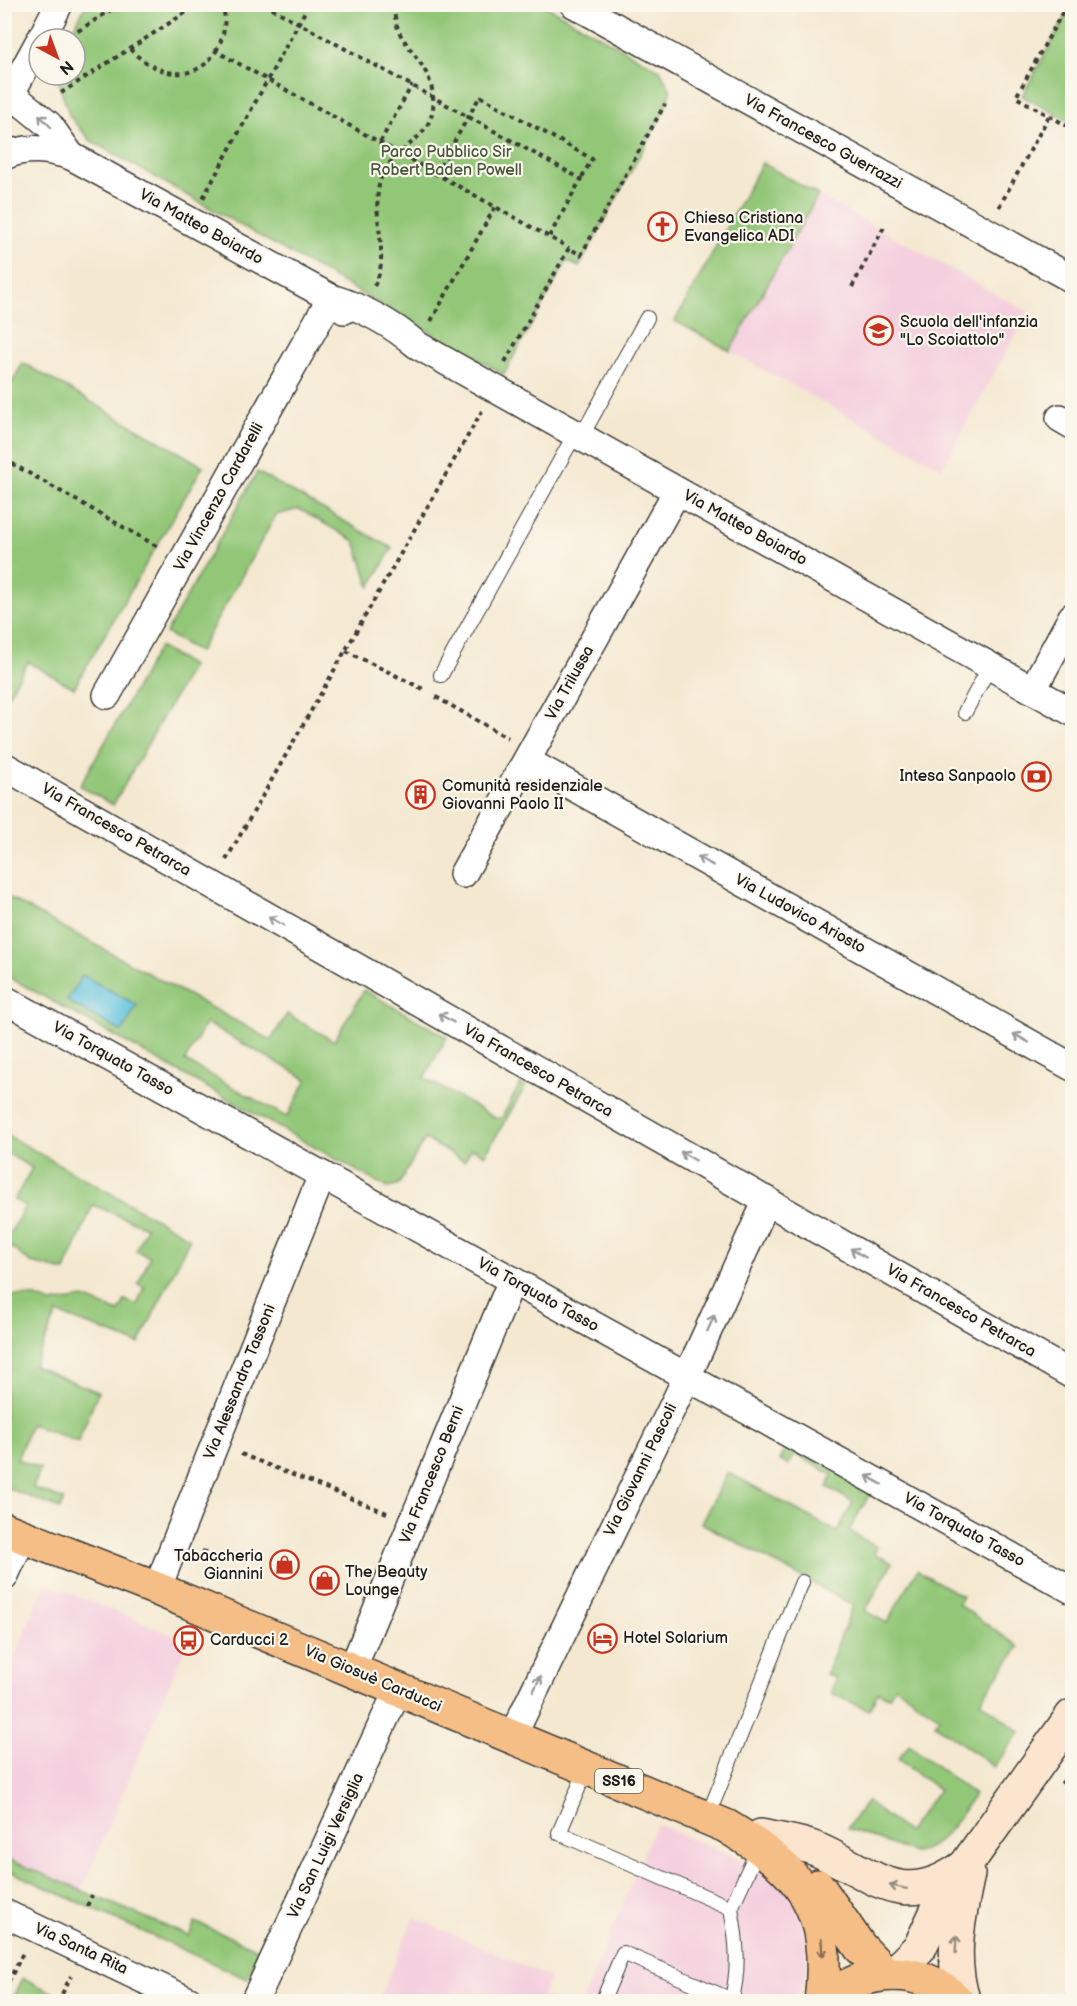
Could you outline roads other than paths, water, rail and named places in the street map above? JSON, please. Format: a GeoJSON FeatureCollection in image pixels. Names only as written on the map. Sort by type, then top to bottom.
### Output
{"type":"FeatureCollection","features":[{"type":"Feature","properties":{"kind":"main road","name":"Via Giosuè Carducci"},"geometry":{"type":"LineString","coordinates":[[14,1532],[587,1768],[760,1841],[790,1856],[804,1870],[860,1947],[890,1974]]}},
{"type":"Feature","properties":{"kind":"main road"},"geometry":{"type":"LineString","coordinates":[[890,1974],[920,1947],[944,1896],[970,1863],[1072,1716]]}},
{"type":"Feature","properties":{"kind":"main road","name":"Via Giosuè Carducci"},"geometry":{"type":"LineString","coordinates":[[760,1841],[814,1849],[888,1884],[904,1889],[921,1889],[937,1884],[970,1863]]}},
{"type":"Feature","properties":{"kind":"main road","name":"Via Giosuè Carducci"},"geometry":{"type":"LineString","coordinates":[[760,1841],[793,1876],[817,1915],[823,1955],[822,2001]]}},
{"type":"Feature","properties":{"kind":"main road"},"geometry":{"type":"LineString","coordinates":[[964,2001],[957,1981],[957,1933],[970,1863]]}},
{"type":"Feature","properties":{"kind":"main road","name":"SS16"},"geometry":{"type":"LineString","coordinates":[[822,2001],[851,1982],[870,1975],[890,1974],[923,1978],[958,2001]]}},
{"type":"Feature","properties":{"kind":"street"},"geometry":{"type":"LineString","coordinates":[[47,27],[59,4]]}},
{"type":"Feature","properties":{"kind":"street","name":"Via Francesco Guerrazzi"},"geometry":{"type":"LineString","coordinates":[[574,4],[1072,279]]}},
{"type":"Feature","properties":{"kind":"street"},"geometry":{"type":"LineString","coordinates":[[8,100],[27,65]]}},
{"type":"Feature","properties":{"kind":"street","name":"Via Matteo Boiardo"},"geometry":{"type":"LineString","coordinates":[[8,100],[28,105],[49,125],[71,156]]}},
{"type":"Feature","properties":{"kind":"street","name":"Via Matteo Boiardo"},"geometry":{"type":"LineString","coordinates":[[4,131],[16,143],[71,156],[331,298],[360,307],[421,338],[497,381],[578,436],[1072,712]]}},
{"type":"Feature","properties":{"kind":"street","name":"Via Matteo Boiardo"},"geometry":{"type":"LineString","coordinates":[[4,156],[31,148]]}},
{"type":"Feature","properties":{"kind":"street","name":"Via Vincenzo Cardarelli"},"geometry":{"type":"LineString","coordinates":[[107,695],[331,298]]}},
{"type":"Feature","properties":{"kind":"street","name":"Via Trilussa"},"geometry":{"type":"LineString","coordinates":[[463,874],[677,491]]}},
{"type":"Feature","properties":{"kind":"street"},"geometry":{"type":"LineString","coordinates":[[1033,689],[1072,617]]}},
{"type":"Feature","properties":{"kind":"street","name":"Via Ludovico Ariosto"},"geometry":{"type":"LineString","coordinates":[[529,757],[1072,1067]]}},
{"type":"Feature","properties":{"kind":"street","name":"Via Francesco Petrarca"},"geometry":{"type":"LineString","coordinates":[[4,766],[1072,1375]]}},
{"type":"Feature","properties":{"kind":"street","name":"Via Torquato Tasso"},"geometry":{"type":"LineString","coordinates":[[4,999],[1072,1590]]}},
{"type":"Feature","properties":{"kind":"street","name":"Via Alessandro Tassoni"},"geometry":{"type":"LineString","coordinates":[[157,1589],[322,1174]]}},
{"type":"Feature","properties":{"kind":"street","name":"Via Giovanni Pascoli"},"geometry":{"type":"LineString","coordinates":[[512,1737],[687,1377],[766,1200]]}},
{"type":"Feature","properties":{"kind":"street","name":"Via Francesco Berni"},"geometry":{"type":"LineString","coordinates":[[352,1670],[512,1280]]}},
{"type":"Feature","properties":{"kind":"street"},"geometry":{"type":"LineString","coordinates":[[4,1577],[14,1532]]}},
{"type":"Feature","properties":{"kind":"street","name":"Via San Luigi Versiglia"},"geometry":{"type":"LineString","coordinates":[[254,2001],[399,1690]]}},
{"type":"Feature","properties":{"kind":"street","name":"Via Santa Rita"},"geometry":{"type":"LineString","coordinates":[[4,1913],[191,2001]]}},
{"type":"Feature","properties":{"kind":"lane"},"geometry":{"type":"LineString","coordinates":[[441,675],[647,318]]}},
{"type":"Feature","properties":{"kind":"lane"},"geometry":{"type":"LineString","coordinates":[[965,712],[990,666]]}},
{"type":"Feature","properties":{"kind":"lane"},"geometry":{"type":"LineString","coordinates":[[716,1822],[802,1582]]}},
{"type":"Feature","properties":{"kind":"lane"},"geometry":{"type":"LineString","coordinates":[[587,1768],[559,1833],[731,1908]]}},
{"type":"Feature","properties":{"kind":"lane"},"geometry":{"type":"LineString","coordinates":[[607,2001],[603,2000],[623,1953],[731,2001],[737,1974],[738,1951],[731,1908],[760,1841]]}},
{"type":"Feature","properties":{"kind":"water"},"geometry":{"type":"Polygon","coordinates":[[[82,975],[137,1005],[122,1032],[67,1001],[82,975]]]}},
{"type":"Feature","properties":{"kind":"place","name":"Chiesa Cristiana Evangelica ADI"},"geometry":{"type":"Point","coordinates":[663,227]}},
{"type":"Feature","properties":{"kind":"place","name":"Scuola dell'infanzia \"Lo Scoiattolo\""},"geometry":{"type":"Point","coordinates":[879,331]}},
{"type":"Feature","properties":{"kind":"place","name":"Intesa Sanpaolo"},"geometry":{"type":"Point","coordinates":[1037,776]}},
{"type":"Feature","properties":{"kind":"place","name":"Comunità residenziale Giovanni Paolo II"},"geometry":{"type":"Point","coordinates":[421,795]}},
{"type":"Feature","properties":{"kind":"place","name":"Tabaccheria Giannini"},"geometry":{"type":"Point","coordinates":[284,1565]}},
{"type":"Feature","properties":{"kind":"place","name":"The Beauty Lounge"},"geometry":{"type":"Point","coordinates":[324,1581]}},
{"type":"Feature","properties":{"kind":"place","name":"Hotel Solarium"},"geometry":{"type":"Point","coordinates":[602,1638]}},
{"type":"Feature","properties":{"kind":"place","name":"Carducci 2"},"geometry":{"type":"Point","coordinates":[189,1640]}},
{"type":"Feature","properties":{"kind":"park label","name":"Parco Pubblico Sir Robert Baden Powell"},"geometry":{"type":"Point","coordinates":[446,161]}}]}
